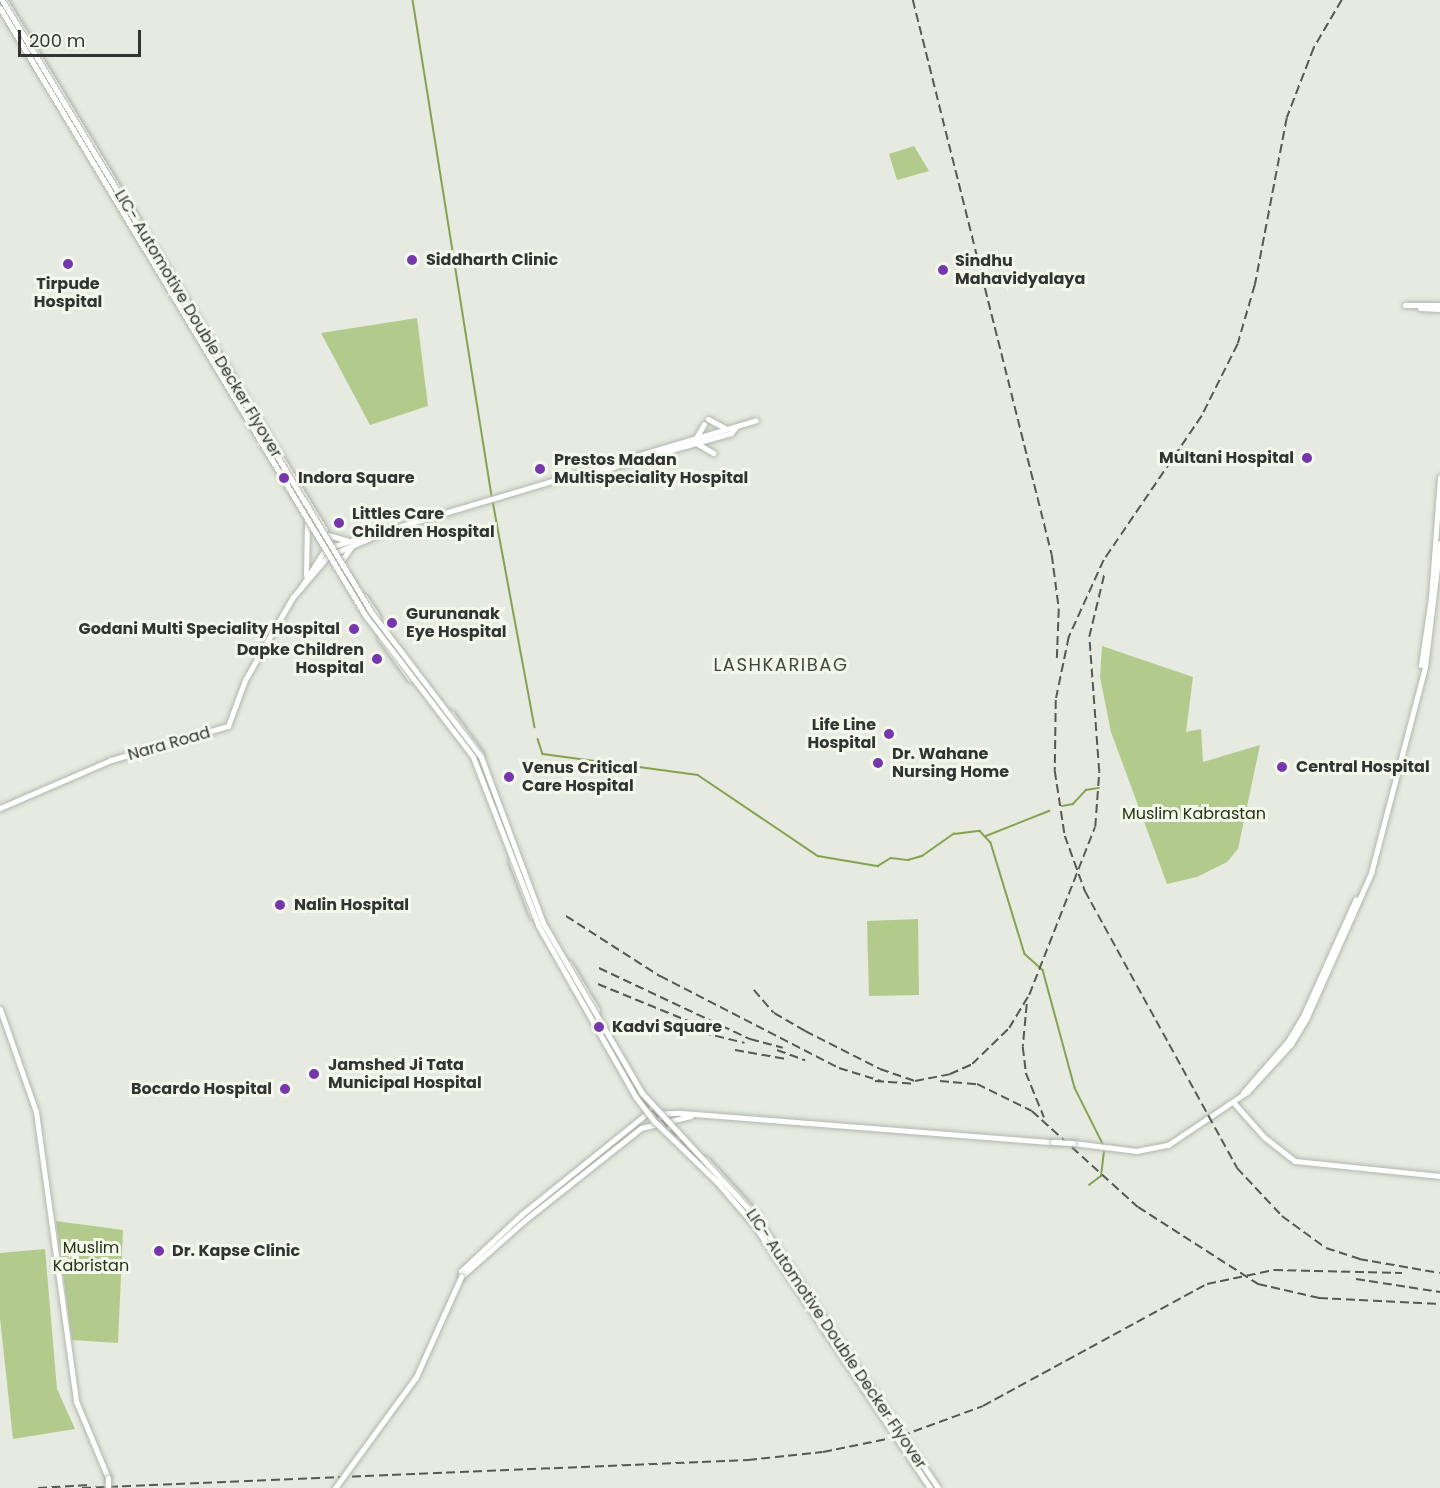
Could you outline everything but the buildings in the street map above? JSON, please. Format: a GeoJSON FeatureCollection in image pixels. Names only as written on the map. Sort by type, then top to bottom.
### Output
{"type":"FeatureCollection","features":[{"type":"Feature","properties":{"kind":"main road"},"geometry":{"type":"LineString","coordinates":[[4,0],[386,631],[483,757],[545,922],[643,1091],[660,1113],[759,1217],[877,1395],[889,1421],[923,1473],[929,1488]]}},
{"type":"Feature","properties":{"kind":"main road","name":"LIC- Automotive Double Decker Flyover"},"geometry":{"type":"LineString","coordinates":[[4,0],[371,612],[480,758],[543,923],[642,1093],[756,1218],[938,1488]]}},
{"type":"Feature","properties":{"kind":"main road"},"geometry":{"type":"LineString","coordinates":[[0,10],[326,554],[389,651],[470,755],[537,926],[646,1114],[753,1227],[882,1419],[889,1421]]}},
{"type":"Feature","properties":{"kind":"main road","name":"LIC- Automotive Double Decker Flyover"},"geometry":{"type":"LineString","coordinates":[[0,10],[366,615],[473,757],[538,925],[635,1096],[654,1121],[717,1182],[754,1226],[929,1488]]}},
{"type":"Feature","properties":{"kind":"main road"},"geometry":{"type":"LineString","coordinates":[[1408,305],[1440,307]]}},
{"type":"Feature","properties":{"kind":"main road"},"geometry":{"type":"LineString","coordinates":[[708,418],[726,428]]}},
{"type":"Feature","properties":{"kind":"main road"},"geometry":{"type":"LineString","coordinates":[[695,441],[726,428],[756,420]]}},
{"type":"Feature","properties":{"kind":"main road"},"geometry":{"type":"LineString","coordinates":[[695,441],[704,424]]}},
{"type":"Feature","properties":{"kind":"main road"},"geometry":{"type":"LineString","coordinates":[[300,589],[306,576],[326,554],[336,549],[488,501],[695,441],[731,433],[736,427]]}},
{"type":"Feature","properties":{"kind":"main road"},"geometry":{"type":"LineString","coordinates":[[695,441],[713,453]]}},
{"type":"Feature","properties":{"kind":"main road"},"geometry":{"type":"LineString","coordinates":[[335,1488],[416,1377],[462,1275],[521,1215],[646,1114],[660,1113],[1073,1143],[1136,1150],[1168,1145],[1243,1093],[1288,1041],[1319,984],[1365,880],[1421,669],[1430,610],[1440,477]]}},
{"type":"Feature","properties":{"kind":"main road"},"geometry":{"type":"LineString","coordinates":[[306,576],[307,522]]}},
{"type":"Feature","properties":{"kind":"main road"},"geometry":{"type":"LineString","coordinates":[[328,535],[350,544]]}},
{"type":"Feature","properties":{"kind":"main road"},"geometry":{"type":"LineString","coordinates":[[1329,962],[1371,873],[1425,667],[1440,543]]}},
{"type":"Feature","properties":{"kind":"main road"},"geometry":{"type":"LineString","coordinates":[[342,560],[350,544]]}},
{"type":"Feature","properties":{"kind":"main road"},"geometry":{"type":"LineString","coordinates":[[300,589],[326,554]]}},
{"type":"Feature","properties":{"kind":"main road","name":"Nara Road"},"geometry":{"type":"LineString","coordinates":[[0,808],[111,760],[228,726],[245,680],[300,589]]}},
{"type":"Feature","properties":{"kind":"main road"},"geometry":{"type":"LineString","coordinates":[[0,1009],[36,1112],[76,1401],[108,1478],[108,1488]]}},
{"type":"Feature","properties":{"kind":"main road"},"geometry":{"type":"LineString","coordinates":[[1233,1102],[1264,1137],[1295,1161],[1440,1176]]}},
{"type":"Feature","properties":{"kind":"main road"},"geometry":{"type":"LineString","coordinates":[[462,1275],[532,1214],[652,1122],[691,1116]]}},
{"type":"Feature","properties":{"kind":"main road"},"geometry":{"type":"LineString","coordinates":[[923,1473],[930,1474],[938,1488]]}},
{"type":"Feature","properties":{"kind":"green space"},"geometry":{"type":"Polygon","coordinates":[[[914,146],[929,171],[897,180],[889,154],[914,146]]]}},
{"type":"Feature","properties":{"kind":"green space"},"geometry":{"type":"Polygon","coordinates":[[[417,318],[428,406],[370,425],[321,333],[417,318]]]}},
{"type":"Feature","properties":{"kind":"green space","name":"Muslim Kabrastan"},"geometry":{"type":"Polygon","coordinates":[[[1102,646],[1193,677],[1186,732],[1201,729],[1203,762],[1260,745],[1238,849],[1227,862],[1197,877],[1167,884],[1111,732],[1100,677],[1102,646]]]}},
{"type":"Feature","properties":{"kind":"green space"},"geometry":{"type":"Polygon","coordinates":[[[918,919],[919,995],[869,996],[867,921],[918,919]]]}},
{"type":"Feature","properties":{"kind":"green space","name":"Muslim Kabristan"},"geometry":{"type":"Polygon","coordinates":[[[56,1221],[123,1230],[118,1343],[72,1340],[56,1221]]]}},
{"type":"Feature","properties":{"kind":"green space"},"geometry":{"type":"Polygon","coordinates":[[[45,1249],[57,1389],[75,1429],[13,1439],[0,1318],[0,1253],[45,1249]]]}},
{"type":"Feature","properties":{"kind":"waterway"},"geometry":{"type":"LineString","coordinates":[[413,0],[492,496]]}},
{"type":"Feature","properties":{"kind":"waterway"},"geometry":{"type":"LineString","coordinates":[[493,501],[535,727]]}},
{"type":"Feature","properties":{"kind":"waterway"},"geometry":{"type":"LineString","coordinates":[[538,739],[543,754],[698,775],[818,856],[878,866],[891,858],[908,860],[922,856],[954,834],[980,831],[991,843],[1025,954],[1043,970],[1075,1088],[1103,1144]]}},
{"type":"Feature","properties":{"kind":"waterway"},"geometry":{"type":"LineString","coordinates":[[1062,806],[1073,804],[1086,790],[1099,788]]}},
{"type":"Feature","properties":{"kind":"waterway"},"geometry":{"type":"LineString","coordinates":[[986,836],[1049,811]]}},
{"type":"Feature","properties":{"kind":"waterway"},"geometry":{"type":"LineString","coordinates":[[1089,1185],[1101,1176],[1104,1152]]}},
{"type":"Feature","properties":{"kind":"railway"},"geometry":{"type":"LineString","coordinates":[[913,0],[1052,555],[1059,609],[1057,660]]}},
{"type":"Feature","properties":{"kind":"railway"},"geometry":{"type":"LineString","coordinates":[[1342,0],[1314,48],[1287,118],[1255,285],[1238,344],[1202,416],[1104,560],[1069,637],[1056,700],[1055,771],[1065,836],[1085,891],[1237,1168],[1282,1216],[1326,1248],[1359,1259],[1440,1273]]}},
{"type":"Feature","properties":{"kind":"railway"},"geometry":{"type":"LineString","coordinates":[[0,1],[372,618],[475,752],[486,773],[541,921],[643,1101],[730,1191],[769,1240],[935,1488]]}},
{"type":"Feature","properties":{"kind":"railway"},"geometry":{"type":"LineString","coordinates":[[754,990],[774,1013],[805,1031],[880,1069],[915,1081],[950,1074],[972,1064],[1009,1028],[1029,995],[1095,827],[1099,772],[1089,637],[1104,575]]}},
{"type":"Feature","properties":{"kind":"railway"},"geometry":{"type":"LineString","coordinates":[[566,916],[660,976],[839,1068],[881,1081]]}},
{"type":"Feature","properties":{"kind":"railway"},"geometry":{"type":"LineString","coordinates":[[599,968],[750,1039],[783,1048]]}},
{"type":"Feature","properties":{"kind":"railway"},"geometry":{"type":"LineString","coordinates":[[598,984],[698,1025]]}},
{"type":"Feature","properties":{"kind":"railway"},"geometry":{"type":"LineString","coordinates":[[1027,1004],[1023,1047],[1026,1073],[1044,1117]]}},
{"type":"Feature","properties":{"kind":"railway"},"geometry":{"type":"LineString","coordinates":[[663,1023],[745,1043]]}},
{"type":"Feature","properties":{"kind":"railway"},"geometry":{"type":"LineString","coordinates":[[735,1050],[786,1059]]}},
{"type":"Feature","properties":{"kind":"railway"},"geometry":{"type":"LineString","coordinates":[[777,1050],[805,1060]]}},
{"type":"Feature","properties":{"kind":"railway"},"geometry":{"type":"LineString","coordinates":[[875,1081],[914,1084]]}},
{"type":"Feature","properties":{"kind":"railway"},"geometry":{"type":"LineString","coordinates":[[940,1081],[977,1084],[1032,1111],[1138,1207],[1258,1284],[1319,1298],[1440,1304]]}},
{"type":"Feature","properties":{"kind":"railway"},"geometry":{"type":"LineString","coordinates":[[82,1488],[748,1460],[823,1452],[901,1436],[983,1406],[1207,1284],[1274,1270],[1402,1273]]}},
{"type":"Feature","properties":{"kind":"railway"},"geometry":{"type":"LineString","coordinates":[[1356,1279],[1440,1292]]}},
{"type":"Feature","properties":{"kind":"railway"},"geometry":{"type":"LineString","coordinates":[[38,1488],[89,1485]]}},
{"type":"Feature","properties":{"kind":"place","name":"Siddharth Clinic"},"geometry":{"type":"Point","coordinates":[412,260]}},
{"type":"Feature","properties":{"kind":"place","name":"Tirpude Hospital"},"geometry":{"type":"Point","coordinates":[68,264]}},
{"type":"Feature","properties":{"kind":"place","name":"Sindhu Mahavidyalaya"},"geometry":{"type":"Point","coordinates":[943,270]}},
{"type":"Feature","properties":{"kind":"place","name":"Multani Hospital"},"geometry":{"type":"Point","coordinates":[1307,458]}},
{"type":"Feature","properties":{"kind":"place","name":"Prestos Madan Multispeciality Hospital"},"geometry":{"type":"Point","coordinates":[540,469]}},
{"type":"Feature","properties":{"kind":"place","name":"Indora Square"},"geometry":{"type":"Point","coordinates":[284,478]}},
{"type":"Feature","properties":{"kind":"place","name":"Littles Care Children Hospital"},"geometry":{"type":"Point","coordinates":[339,523]}},
{"type":"Feature","properties":{"kind":"place","name":"Gurunanak Eye Hospital"},"geometry":{"type":"Point","coordinates":[392,623]}},
{"type":"Feature","properties":{"kind":"place","name":"Godani Multi Speciality Hospital"},"geometry":{"type":"Point","coordinates":[354,629]}},
{"type":"Feature","properties":{"kind":"place","name":"Dapke Children Hospital"},"geometry":{"type":"Point","coordinates":[377,659]}},
{"type":"Feature","properties":{"kind":"place","name":"Life Line Hospital"},"geometry":{"type":"Point","coordinates":[889,734]}},
{"type":"Feature","properties":{"kind":"place","name":"Dr. Wahane Nursing Home"},"geometry":{"type":"Point","coordinates":[878,763]}},
{"type":"Feature","properties":{"kind":"place","name":"Central Hospital"},"geometry":{"type":"Point","coordinates":[1282,767]}},
{"type":"Feature","properties":{"kind":"place","name":"Venus Critical Care Hospital"},"geometry":{"type":"Point","coordinates":[509,777]}},
{"type":"Feature","properties":{"kind":"place","name":"Nalin Hospital"},"geometry":{"type":"Point","coordinates":[280,905]}},
{"type":"Feature","properties":{"kind":"place","name":"Kadvi Square"},"geometry":{"type":"Point","coordinates":[599,1027]}},
{"type":"Feature","properties":{"kind":"place","name":"Jamshed Ji Tata Municipal Hospital"},"geometry":{"type":"Point","coordinates":[314,1074]}},
{"type":"Feature","properties":{"kind":"place","name":"Bocardo Hospital"},"geometry":{"type":"Point","coordinates":[285,1089]}},
{"type":"Feature","properties":{"kind":"place","name":"Dr. Kapse Clinic"},"geometry":{"type":"Point","coordinates":[159,1251]}},
{"type":"Feature","properties":{"kind":"district","name":"LASHKARIBAG"},"geometry":{"type":"Point","coordinates":[781,665]}}]}
